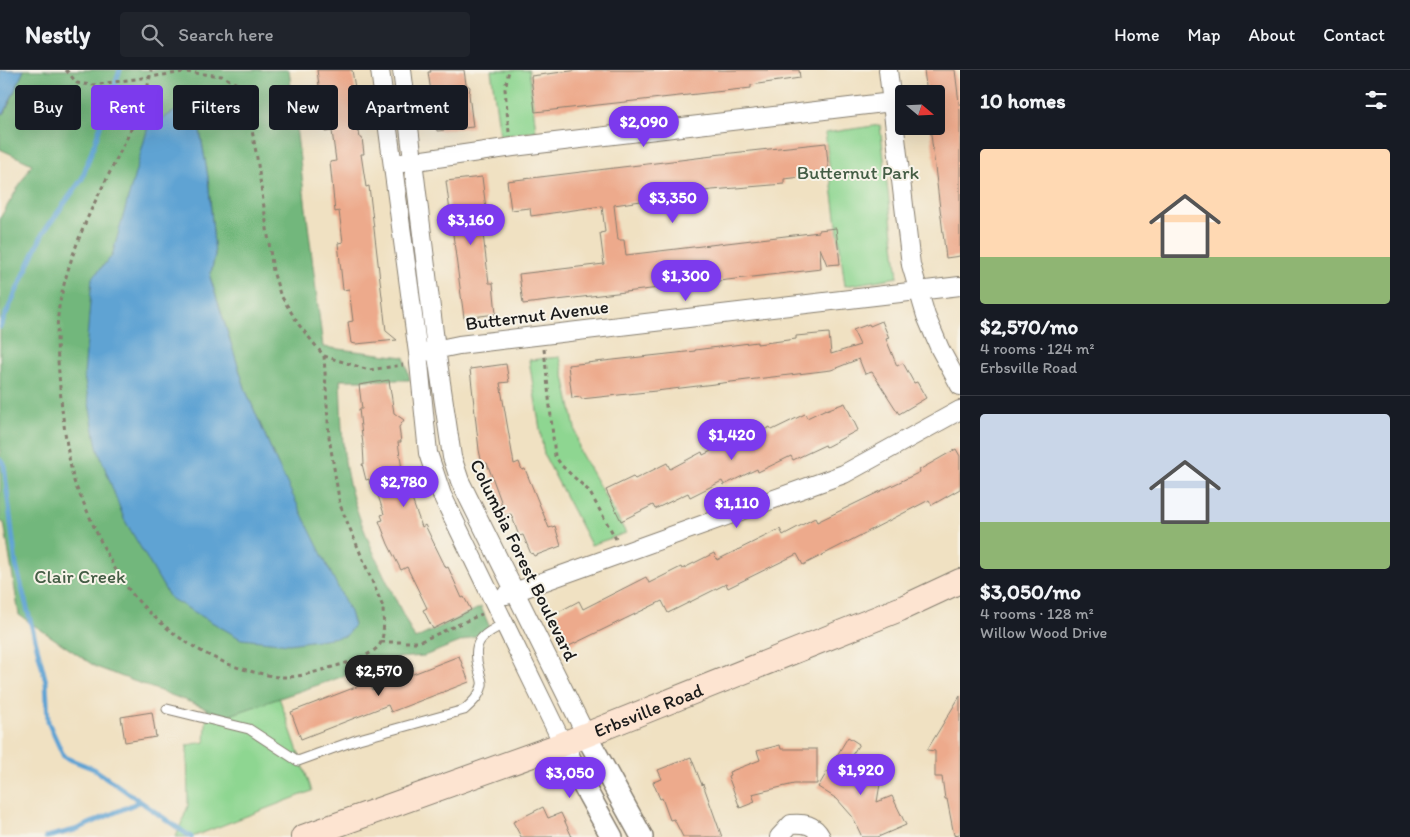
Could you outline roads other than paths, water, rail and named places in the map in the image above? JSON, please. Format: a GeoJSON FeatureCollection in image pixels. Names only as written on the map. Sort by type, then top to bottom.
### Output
{"type":"FeatureCollection","features":[{"type":"Feature","properties":{"kind":"main road","name":"Erbsville Road"},"geometry":{"type":"LineString","coordinates":[[303,837],[563,744],[867,623],[960,581]]}},
{"type":"Feature","properties":{"kind":"street"},"geometry":{"type":"LineString","coordinates":[[380,70],[418,353],[428,453],[442,495],[577,774],[612,837]]}},
{"type":"Feature","properties":{"kind":"street","name":"Columbia Forest Boulevard"},"geometry":{"type":"LineString","coordinates":[[402,70],[436,349],[452,458],[460,481],[586,735]]}},
{"type":"Feature","properties":{"kind":"street"},"geometry":{"type":"LineString","coordinates":[[888,70],[912,265],[926,316],[960,386]]}},
{"type":"Feature","properties":{"kind":"street"},"geometry":{"type":"LineString","coordinates":[[392,164],[513,147],[892,102]]}},
{"type":"Feature","properties":{"kind":"street","name":"Butternut Avenue"},"geometry":{"type":"LineString","coordinates":[[418,353],[543,335],[960,286]]}},
{"type":"Feature","properties":{"kind":"street"},"geometry":{"type":"LineString","coordinates":[[495,603],[515,592],[844,474],[960,410]]}},
{"type":"Feature","properties":{"kind":"street"},"geometry":{"type":"LineString","coordinates":[[586,735],[642,837]]}},
{"type":"Feature","properties":{"kind":"street"},"geometry":{"type":"LineString","coordinates":[[779,837],[791,824],[805,823],[818,832],[821,837]]}},
{"type":"Feature","properties":{"kind":"lane"},"geometry":{"type":"LineString","coordinates":[[167,709],[249,730],[298,761],[359,739],[464,710],[477,698],[482,684],[476,658],[476,648],[480,639],[505,624]]}},
{"type":"Feature","properties":{"kind":"water"},"geometry":{"type":"Polygon","coordinates":[[[0,70],[24,70],[17,85],[15,85],[15,90],[4,114],[0,113],[0,70]]]}},
{"type":"Feature","properties":{"kind":"water"},"geometry":{"type":"Polygon","coordinates":[[[173,112],[173,130],[200,130],[208,177],[215,255],[210,277],[246,391],[277,463],[350,612],[354,625],[346,636],[289,644],[241,639],[170,598],[124,519],[97,447],[84,376],[92,278],[112,256],[147,130],[163,130],[163,118],[173,112]]]}},
{"type":"Feature","properties":{"kind":"waterway"},"geometry":{"type":"LineString","coordinates":[[0,327],[43,233],[82,179],[120,70]]}},
{"type":"Feature","properties":{"kind":"waterway"},"geometry":{"type":"LineString","coordinates":[[0,460],[4,465],[16,565],[46,682],[48,722],[64,757],[94,769],[191,837]]}},
{"type":"Feature","properties":{"kind":"waterway"},"geometry":{"type":"LineString","coordinates":[[46,837],[75,830],[139,802]]}},
{"type":"Feature","properties":{"kind":"park label","name":"Butternut Park"},"geometry":{"type":"Point","coordinates":[858,172]}},
{"type":"Feature","properties":{"kind":"park label","name":"Clair Creek"},"geometry":{"type":"Point","coordinates":[80,576]}}]}
